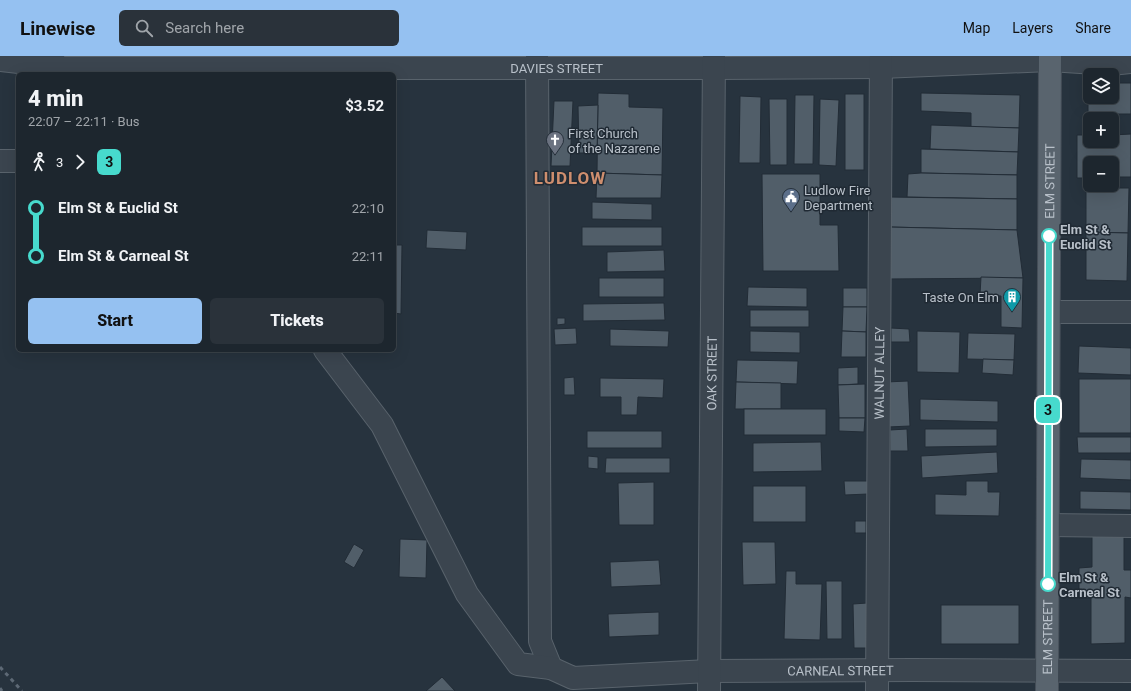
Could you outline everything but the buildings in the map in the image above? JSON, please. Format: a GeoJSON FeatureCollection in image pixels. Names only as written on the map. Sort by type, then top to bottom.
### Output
{"type":"FeatureCollection","features":[{"type":"Feature","properties":{"kind":"main road","name":"ELM STREET"},"geometry":{"type":"LineString","coordinates":[[1047,681],[1050,58]]}},
{"type":"Feature","properties":{"kind":"street","name":"DAVIES STREET"},"geometry":{"type":"LineString","coordinates":[[0,60],[62,66],[196,62],[714,62],[1050,58],[1111,64],[1131,62]]}},
{"type":"Feature","properties":{"kind":"street","name":"WALNUT ALLEY"},"geometry":{"type":"LineString","coordinates":[[878,681],[881,61]]}},
{"type":"Feature","properties":{"kind":"street"},"geometry":{"type":"LineString","coordinates":[[536,62],[540,641],[551,668]]}},
{"type":"Feature","properties":{"kind":"street","name":"OAK STREET"},"geometry":{"type":"LineString","coordinates":[[709,681],[714,62]]}},
{"type":"Feature","properties":{"kind":"street"},"geometry":{"type":"LineString","coordinates":[[0,161],[16,161]]}},
{"type":"Feature","properties":{"kind":"street"},"geometry":{"type":"LineString","coordinates":[[1049,312],[1131,312]]}},
{"type":"Feature","properties":{"kind":"street","name":"CARNEAL STREET"},"geometry":{"type":"LineString","coordinates":[[327,352],[382,425],[467,594],[518,664],[551,668],[573,678],[709,681],[878,681],[912,670],[1047,681],[1131,671]]}},
{"type":"Feature","properties":{"kind":"street"},"geometry":{"type":"LineString","coordinates":[[1048,525],[1131,526]]}},
{"type":"Feature","properties":{"kind":"railway"},"geometry":{"type":"LineString","coordinates":[[0,667],[22,691]]}},
{"type":"Feature","properties":{"kind":"bus line","name":"3"},"geometry":{"type":"LineString","coordinates":[[1048,584],[1049,236]]}},
{"type":"Feature","properties":{"kind":"place","name":"First Church of the Nazarene"},"geometry":{"type":"Point","coordinates":[555,155]}},
{"type":"Feature","properties":{"kind":"place","name":"Ludlow Fire Department"},"geometry":{"type":"Point","coordinates":[791,212]}},
{"type":"Feature","properties":{"kind":"place","name":"Elm St & Euclid St"},"geometry":{"type":"Point","coordinates":[1049,236]}},
{"type":"Feature","properties":{"kind":"place","name":"Taste On Elm"},"geometry":{"type":"Point","coordinates":[1012,312]}},
{"type":"Feature","properties":{"kind":"place","name":"Elm St & Carneal St"},"geometry":{"type":"Point","coordinates":[1048,584]}},
{"type":"Feature","properties":{"kind":"district","name":"LUDLOW"},"geometry":{"type":"Point","coordinates":[570,178]}}]}
